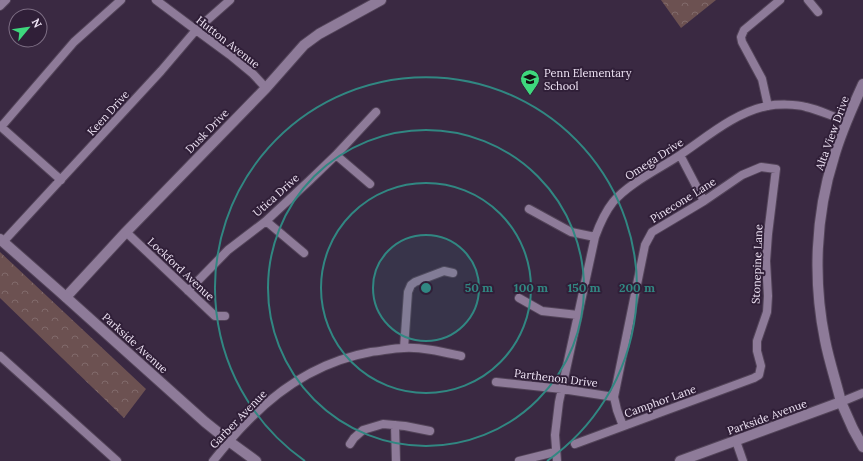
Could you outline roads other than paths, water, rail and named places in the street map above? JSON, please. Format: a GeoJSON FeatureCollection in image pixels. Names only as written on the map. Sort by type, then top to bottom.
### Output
{"type":"FeatureCollection","features":[{"type":"Feature","properties":{"kind":"street"},"geometry":{"type":"LineString","coordinates":[[0,6],[6,0]]}},
{"type":"Feature","properties":{"kind":"street"},"geometry":{"type":"LineString","coordinates":[[61,180],[0,126],[74,42],[121,0]]}},
{"type":"Feature","properties":{"kind":"street","name":"Hutton Avenue"},"geometry":{"type":"LineString","coordinates":[[156,0],[230,55],[253,74],[266,88]]}},
{"type":"Feature","properties":{"kind":"street","name":"Keen Drive"},"geometry":{"type":"LineString","coordinates":[[2,241],[61,180],[177,53],[196,30],[230,0]]}},
{"type":"Feature","properties":{"kind":"street","name":"Dusk Drive"},"geometry":{"type":"LineString","coordinates":[[66,297],[126,232],[266,88],[304,46],[319,34],[381,0]]}},
{"type":"Feature","properties":{"kind":"street"},"geometry":{"type":"LineString","coordinates":[[768,106],[762,79],[742,42],[741,37],[744,30],[780,0]]}},
{"type":"Feature","properties":{"kind":"street"},"geometry":{"type":"LineString","coordinates":[[808,0],[818,12]]}},
{"type":"Feature","properties":{"kind":"street","name":"Alta View Drive"},"geometry":{"type":"LineString","coordinates":[[863,84],[847,121],[834,157],[821,212],[818,244],[818,285],[821,321],[825,341],[842,402],[853,429],[863,447]]}},
{"type":"Feature","properties":{"kind":"street","name":"Omega Drive"},"geometry":{"type":"LineString","coordinates":[[556,461],[555,435],[559,402],[595,237],[599,226],[613,202],[632,185],[732,120],[753,110],[768,106],[786,105],[806,107],[847,121]]}},
{"type":"Feature","properties":{"kind":"street","name":"Utica Drive"},"geometry":{"type":"LineString","coordinates":[[188,291],[228,250],[266,221],[336,155],[376,112]]}},
{"type":"Feature","properties":{"kind":"street"},"geometry":{"type":"LineString","coordinates":[[336,155],[370,184]]}},
{"type":"Feature","properties":{"kind":"street"},"geometry":{"type":"LineString","coordinates":[[680,155],[704,201]]}},
{"type":"Feature","properties":{"kind":"street","name":"Pinecone Lane"},"geometry":{"type":"LineString","coordinates":[[623,426],[614,397],[645,245],[652,232],[704,201],[742,175],[761,167],[776,170]]}},
{"type":"Feature","properties":{"kind":"street","name":"Stonepine Lane"},"geometry":{"type":"LineString","coordinates":[[754,378],[759,375],[760,370],[757,341],[767,312],[768,296],[766,261],[776,170]]}},
{"type":"Feature","properties":{"kind":"street"},"geometry":{"type":"LineString","coordinates":[[529,209],[571,232],[595,237]]}},
{"type":"Feature","properties":{"kind":"street"},"geometry":{"type":"LineString","coordinates":[[266,221],[304,253]]}},
{"type":"Feature","properties":{"kind":"street","name":"Lockford Avenue"},"geometry":{"type":"LineString","coordinates":[[126,232],[215,316],[225,316]]}},
{"type":"Feature","properties":{"kind":"street","name":"Parkside Avenue"},"geometry":{"type":"LineString","coordinates":[[2,241],[200,418],[256,461]]}},
{"type":"Feature","properties":{"kind":"street"},"geometry":{"type":"LineString","coordinates":[[404,348],[408,292],[411,285],[444,270],[453,273]]}},
{"type":"Feature","properties":{"kind":"street"},"geometry":{"type":"LineString","coordinates":[[519,298],[542,312],[578,315]]}},
{"type":"Feature","properties":{"kind":"street","name":"Garber Avenue"},"geometry":{"type":"LineString","coordinates":[[213,461],[244,425],[274,397],[302,377],[318,369],[345,358],[360,354],[404,348],[435,351],[461,356]]}},
{"type":"Feature","properties":{"kind":"street"},"geometry":{"type":"LineString","coordinates":[[0,356],[117,461]]}},
{"type":"Feature","properties":{"kind":"street","name":"Camphor Lane"},"geometry":{"type":"LineString","coordinates":[[575,444],[754,378]]}},
{"type":"Feature","properties":{"kind":"street","name":"Parthenon Drive"},"geometry":{"type":"LineString","coordinates":[[496,382],[562,389],[614,397]]}},
{"type":"Feature","properties":{"kind":"street","name":"Parkside Avenue"},"geometry":{"type":"LineString","coordinates":[[680,461],[863,393]]}},
{"type":"Feature","properties":{"kind":"street"},"geometry":{"type":"LineString","coordinates":[[350,444],[363,430],[383,424],[430,431]]}},
{"type":"Feature","properties":{"kind":"street"},"geometry":{"type":"LineString","coordinates":[[395,425],[396,461]]}},
{"type":"Feature","properties":{"kind":"street"},"geometry":{"type":"LineString","coordinates":[[736,441],[743,461]]}},
{"type":"Feature","properties":{"kind":"street"},"geometry":{"type":"LineString","coordinates":[[519,461],[555,452]]}},
{"type":"Feature","properties":{"kind":"place","name":"Penn Elementary School"},"geometry":{"type":"Point","coordinates":[530,96]}}]}
